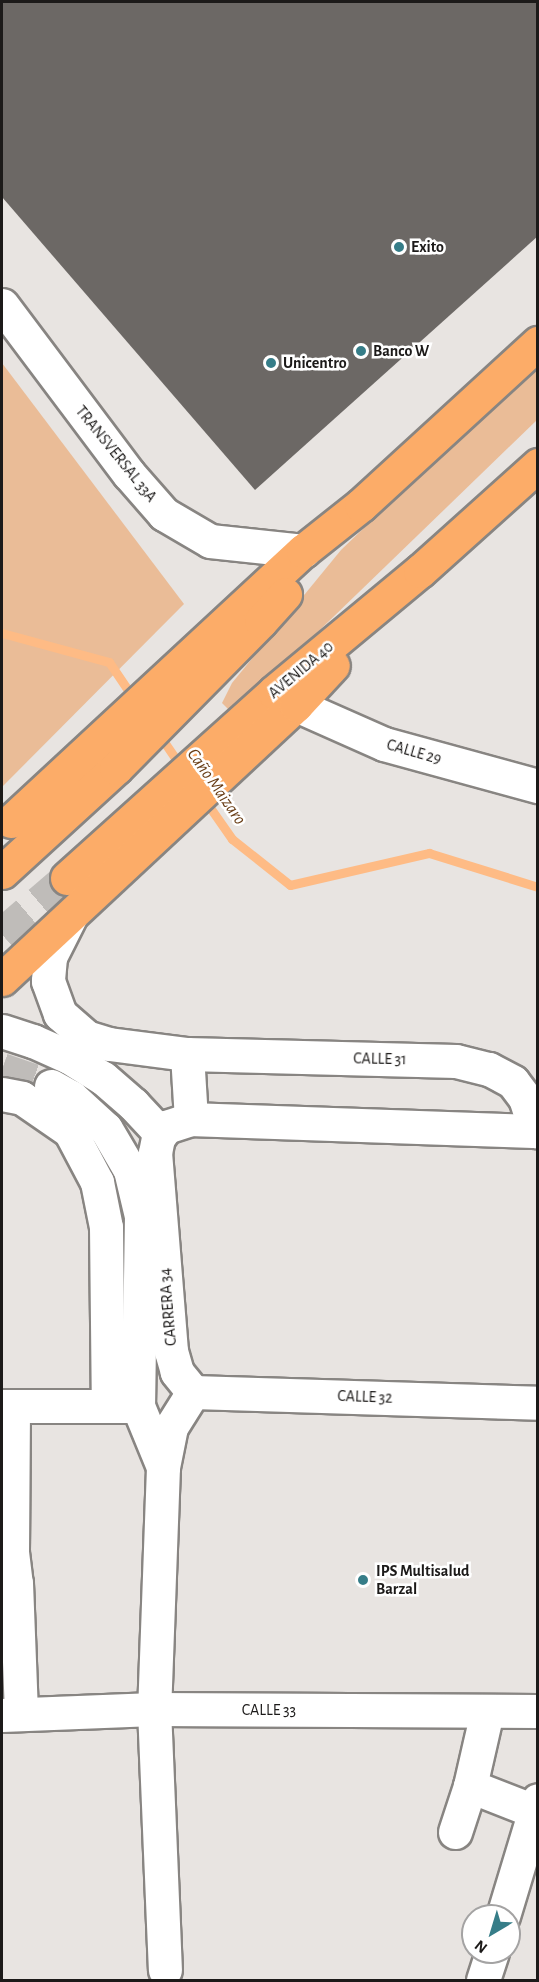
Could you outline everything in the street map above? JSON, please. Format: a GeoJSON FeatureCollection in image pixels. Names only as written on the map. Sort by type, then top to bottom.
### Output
{"type":"FeatureCollection","features":[{"type":"Feature","properties":{"kind":"highway"},"geometry":{"type":"LineString","coordinates":[[2,872],[141,743],[163,701],[303,551],[361,505],[537,343]]}},
{"type":"Feature","properties":{"kind":"highway","name":"AVENIDA 40"},"geometry":{"type":"LineString","coordinates":[[215,762],[274,692],[420,571],[537,465]]}},
{"type":"Feature","properties":{"kind":"highway"},"geometry":{"type":"LineString","coordinates":[[11,821],[112,728],[163,701],[261,621],[361,505]]}},
{"type":"Feature","properties":{"kind":"highway"},"geometry":{"type":"LineString","coordinates":[[2,979],[72,912],[154,818],[215,762],[296,705],[420,571]]}},
{"type":"Feature","properties":{"kind":"highway"},"geometry":{"type":"LineString","coordinates":[[67,878],[154,818]]}},
{"type":"Feature","properties":{"kind":"street","name":"TRANSVERSAL 33A"},"geometry":{"type":"LineString","coordinates":[[2,305],[129,474],[164,514],[210,541],[303,551]]}},
{"type":"Feature","properties":{"kind":"street","name":"CALLE 29"},"geometry":{"type":"LineString","coordinates":[[296,705],[384,744],[537,786]]}},
{"type":"Feature","properties":{"kind":"street","name":"CALLE 31"},"geometry":{"type":"LineString","coordinates":[[72,912],[54,946],[48,969],[50,993],[60,1014],[76,1031],[97,1042],[187,1054],[456,1060],[531,1086],[537,1131],[191,1119],[166,1127],[160,1133]]}},
{"type":"Feature","properties":{"kind":"street"},"geometry":{"type":"LineString","coordinates":[[2,1031],[33,1041],[69,1057],[103,1078],[133,1104],[160,1133]]}},
{"type":"Feature","properties":{"kind":"street"},"geometry":{"type":"LineString","coordinates":[[187,1054],[191,1119]]}},
{"type":"Feature","properties":{"kind":"street"},"geometry":{"type":"LineString","coordinates":[[51,1086],[72,1097],[106,1130],[130,1170],[137,1193],[141,1216],[123,1406]]}},
{"type":"Feature","properties":{"kind":"street"},"geometry":{"type":"LineString","coordinates":[[2,1094],[22,1098],[70,1131],[97,1182],[106,1227],[123,1406],[163,1467]]}},
{"type":"Feature","properties":{"kind":"street","name":"CARRERA 34"},"geometry":{"type":"LineString","coordinates":[[160,1133],[155,1153],[171,1351],[177,1372],[193,1392]]}},
{"type":"Feature","properties":{"kind":"street"},"geometry":{"type":"LineString","coordinates":[[165,1970],[154,1709],[163,1467],[171,1427],[193,1392]]}},
{"type":"Feature","properties":{"kind":"street","name":"CALLE 32"},"geometry":{"type":"LineString","coordinates":[[193,1392],[537,1403]]}},
{"type":"Feature","properties":{"kind":"street"},"geometry":{"type":"LineString","coordinates":[[11,1714],[7,1546],[7,1406],[123,1406]]}},
{"type":"Feature","properties":{"kind":"street","name":"CALLE 33"},"geometry":{"type":"LineString","coordinates":[[11,1714],[154,1709],[537,1711]]}},
{"type":"Feature","properties":{"kind":"street"},"geometry":{"type":"LineString","coordinates":[[455,1832],[470,1786],[487,1712]]}},
{"type":"Feature","properties":{"kind":"street"},"geometry":{"type":"LineString","coordinates":[[470,1786],[536,1806],[507,1904]]}},
{"type":"Feature","properties":{"kind":"street"},"geometry":{"type":"LineString","coordinates":[[483,1980],[488,1964]]}},
{"type":"Feature","properties":{"kind":"shaded area"},"geometry":{"type":"Polygon","coordinates":[[[537,362],[537,420],[298,651],[229,710],[222,703],[232,683],[341,550],[537,362]]]}},
{"type":"Feature","properties":{"kind":"shaded area"},"geometry":{"type":"Polygon","coordinates":[[[2,363],[184,604],[2,787],[2,363]]]}},
{"type":"Feature","properties":{"kind":"building","name":"Unicentro"},"geometry":{"type":"Polygon","coordinates":[[[2,2],[538,2],[538,236],[255,490],[2,197],[2,2]]]}},
{"type":"Feature","properties":{"kind":"waterway","name":"Caño Maizaro"},"geometry":{"type":"LineString","coordinates":[[2,633],[109,662],[134,699]]}},
{"type":"Feature","properties":{"kind":"waterway","name":"Caño Maizaro"},"geometry":{"type":"LineString","coordinates":[[158,733],[182,768]]}},
{"type":"Feature","properties":{"kind":"waterway","name":"Caño Maizaro"},"geometry":{"type":"LineString","coordinates":[[204,799],[232,839],[290,885],[429,853],[538,887]]}},
{"type":"Feature","properties":{"kind":"tunnel"},"geometry":{"type":"LineString","coordinates":[[2,934],[67,878]]}},
{"type":"Feature","properties":{"kind":"tunnel"},"geometry":{"type":"LineString","coordinates":[[2,1069],[51,1086]]}},
{"type":"Feature","properties":{"kind":"place","name":"Exito"},"geometry":{"type":"Point","coordinates":[399,247]}},
{"type":"Feature","properties":{"kind":"place","name":"Banco W"},"geometry":{"type":"Point","coordinates":[361,351]}},
{"type":"Feature","properties":{"kind":"place","name":"Unicentro"},"geometry":{"type":"Point","coordinates":[271,363]}},
{"type":"Feature","properties":{"kind":"place","name":"IPS Multisalud Barzal"},"geometry":{"type":"Point","coordinates":[363,1580]}}]}
